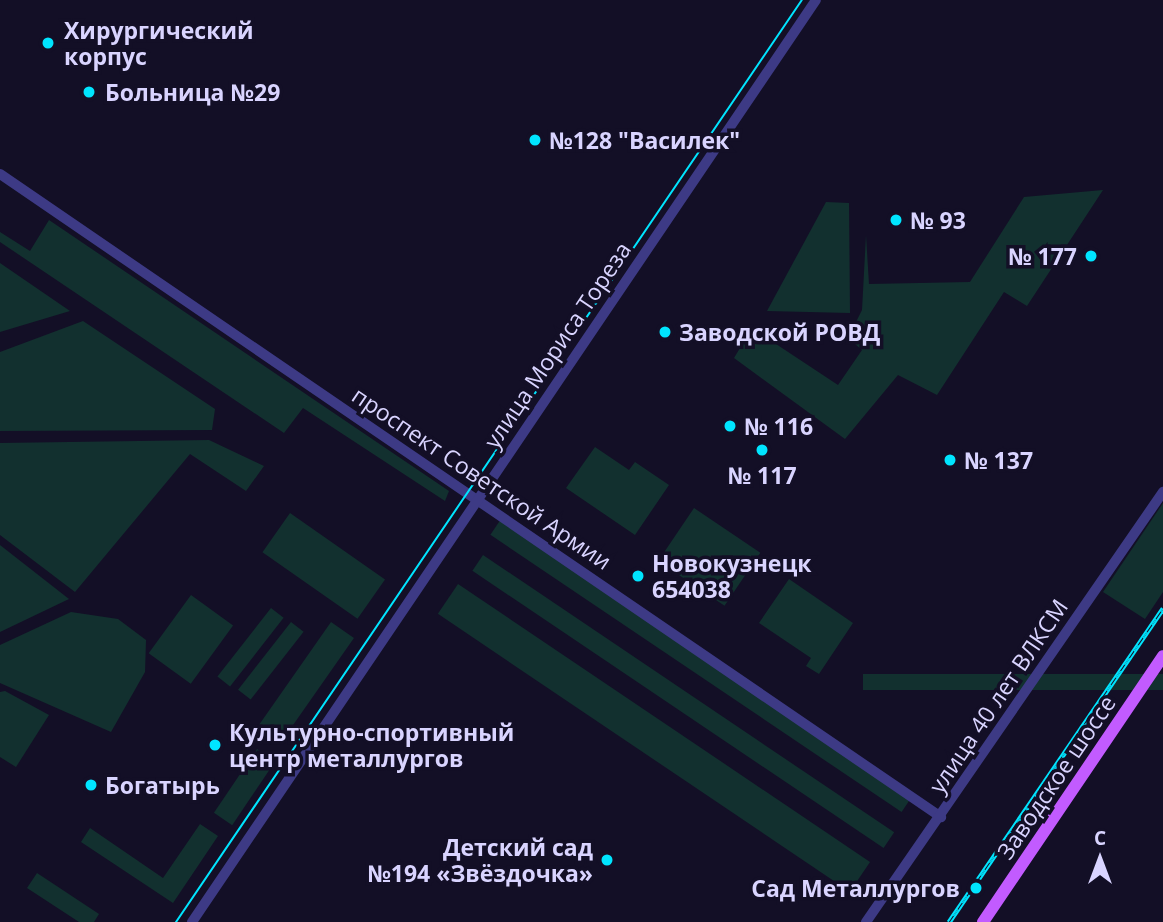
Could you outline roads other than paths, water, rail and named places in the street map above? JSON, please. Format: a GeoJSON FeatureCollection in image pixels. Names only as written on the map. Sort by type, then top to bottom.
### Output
{"type":"FeatureCollection","features":[{"type":"Feature","properties":{"kind":"main road","name":"Заводское шоссе"},"geometry":{"type":"LineString","coordinates":[[984,922],[1163,656]]}},
{"type":"Feature","properties":{"kind":"street","name":"улица Мориса Тореза"},"geometry":{"type":"LineString","coordinates":[[192,922],[816,0]]}},
{"type":"Feature","properties":{"kind":"street","name":"проспект Советской Армии"},"geometry":{"type":"LineString","coordinates":[[0,174],[941,817]]}},
{"type":"Feature","properties":{"kind":"street","name":"улица 40 лет ВЛКСМ"},"geometry":{"type":"LineString","coordinates":[[866,922],[1163,492]]}},
{"type":"Feature","properties":{"kind":"tram line"},"geometry":{"type":"LineString","coordinates":[[176,922],[802,0]]}},
{"type":"Feature","properties":{"kind":"railway"},"geometry":{"type":"LineString","coordinates":[[949,922],[1163,608]]}},
{"type":"Feature","properties":{"kind":"place","name":"Хирургический корпус"},"geometry":{"type":"Point","coordinates":[48,43]}},
{"type":"Feature","properties":{"kind":"place","name":"Больница №29"},"geometry":{"type":"Point","coordinates":[89,92]}},
{"type":"Feature","properties":{"kind":"place","name":"№128 \"Василек\""},"geometry":{"type":"Point","coordinates":[535,140]}},
{"type":"Feature","properties":{"kind":"place","name":"№ 93"},"geometry":{"type":"Point","coordinates":[896,220]}},
{"type":"Feature","properties":{"kind":"place","name":"№ 177"},"geometry":{"type":"Point","coordinates":[1091,256]}},
{"type":"Feature","properties":{"kind":"place","name":"Заводской РОВД"},"geometry":{"type":"Point","coordinates":[665,332]}},
{"type":"Feature","properties":{"kind":"place","name":"№ 116"},"geometry":{"type":"Point","coordinates":[730,426]}},
{"type":"Feature","properties":{"kind":"place","name":"№ 117"},"geometry":{"type":"Point","coordinates":[762,450]}},
{"type":"Feature","properties":{"kind":"place","name":"№ 137"},"geometry":{"type":"Point","coordinates":[950,460]}},
{"type":"Feature","properties":{"kind":"place","name":"Новокузнецк 654038"},"geometry":{"type":"Point","coordinates":[638,576]}},
{"type":"Feature","properties":{"kind":"place","name":"Культурно-спортивный центр металлургов"},"geometry":{"type":"Point","coordinates":[215,745]}},
{"type":"Feature","properties":{"kind":"place","name":"Богатырь"},"geometry":{"type":"Point","coordinates":[91,785]}},
{"type":"Feature","properties":{"kind":"place","name":"Детский сад №194 «Звёздочка»"},"geometry":{"type":"Point","coordinates":[607,860]}},
{"type":"Feature","properties":{"kind":"place","name":"Сад Металлургов"},"geometry":{"type":"Point","coordinates":[976,888]}}]}
